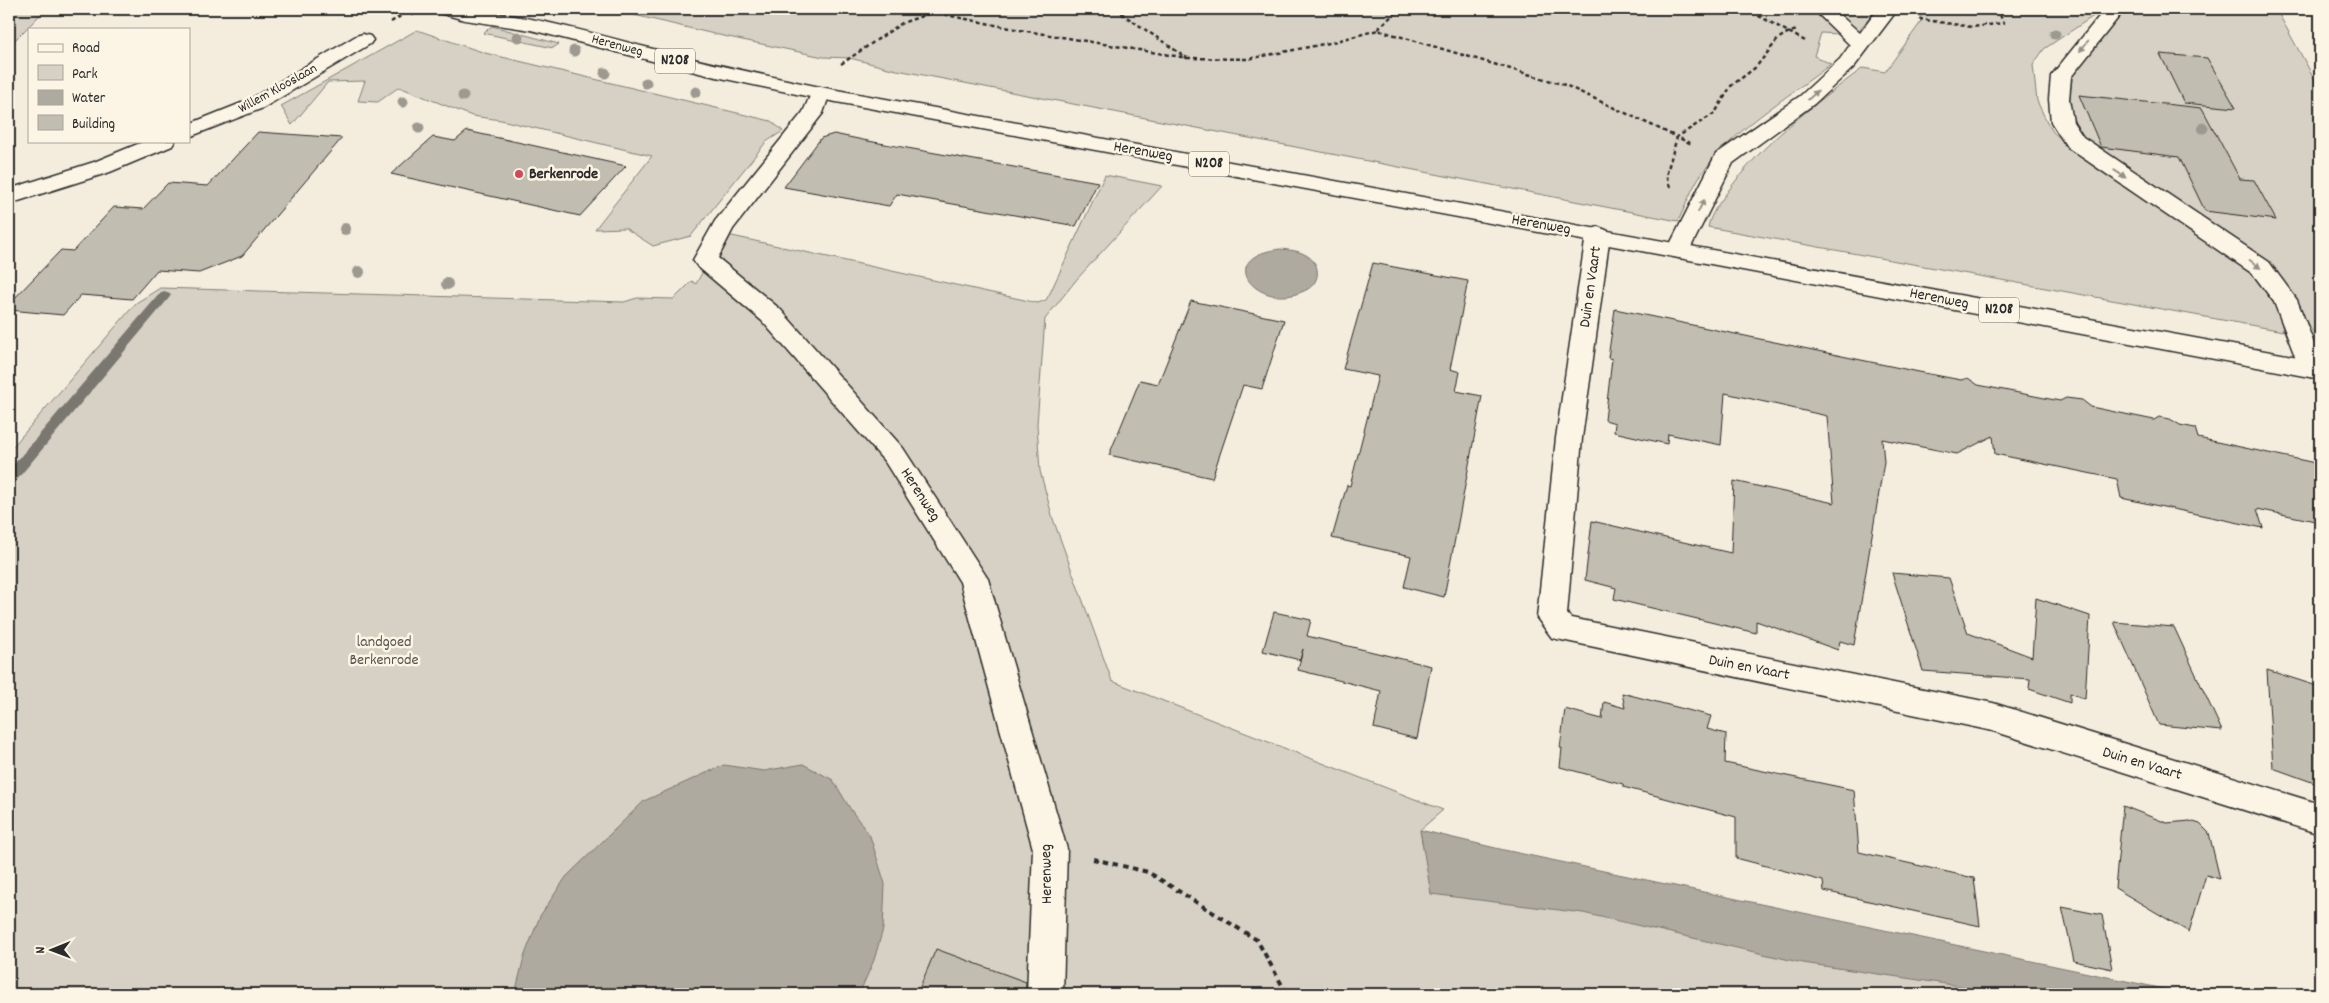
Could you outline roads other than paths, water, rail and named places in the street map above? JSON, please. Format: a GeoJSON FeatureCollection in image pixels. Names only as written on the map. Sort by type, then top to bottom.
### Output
{"type":"FeatureCollection","features":[{"type":"Feature","properties":{"kind":"main road","name":"Herenweg"},"geometry":{"type":"LineString","coordinates":[[446,9],[465,14],[532,24],[707,69],[820,93],[1598,235],[2316,369]]}},
{"type":"Feature","properties":{"kind":"main road","name":"Herenweg"},"geometry":{"type":"LineString","coordinates":[[502,9],[532,24]]}},
{"type":"Feature","properties":{"kind":"main road"},"geometry":{"type":"LineString","coordinates":[[2115,9],[2061,76],[2059,98],[2062,122],[2075,142],[2261,268],[2285,300],[2316,369]]}},
{"type":"Feature","properties":{"kind":"main road"},"geometry":{"type":"LineString","coordinates":[[1679,250],[1724,159],[1807,100],[1846,63],[1886,11]]}},
{"type":"Feature","properties":{"kind":"main road"},"geometry":{"type":"LineString","coordinates":[[1829,15],[1861,44]]}},
{"type":"Feature","properties":{"kind":"main road","name":"Willem Klooslaan"},"geometry":{"type":"LineString","coordinates":[[190,131],[256,104],[363,40]]}},
{"type":"Feature","properties":{"kind":"main road","name":"Herenweg"},"geometry":{"type":"LineString","coordinates":[[820,93],[813,113],[723,226],[705,260],[771,315],[894,455],[974,579],[1050,849],[1044,994]]}},
{"type":"Feature","properties":{"kind":"main road"},"geometry":{"type":"LineString","coordinates":[[9,197],[102,167],[162,142]]}},
{"type":"Feature","properties":{"kind":"main road","name":"Duin en Vaart"},"geometry":{"type":"LineString","coordinates":[[1598,235],[1568,438],[1552,618],[1562,629],[1993,717],[2320,820]]}},
{"type":"Feature","properties":{"kind":"water"},"geometry":{"type":"Polygon","coordinates":[[[1280,249],[1303,253],[1315,263],[1317,268],[1316,279],[1310,288],[1287,296],[1271,295],[1258,289],[1249,281],[1246,272],[1249,262],[1260,254],[1280,249]]]}},
{"type":"Feature","properties":{"kind":"water"},"geometry":{"type":"Polygon","coordinates":[[[803,764],[833,780],[851,810],[870,836],[885,884],[883,929],[874,960],[859,994],[515,994],[524,957],[540,916],[566,877],[644,801],[724,765],[764,771],[803,764]]]}},
{"type":"Feature","properties":{"kind":"water"},"geometry":{"type":"Polygon","coordinates":[[[1420,830],[1504,850],[2188,994],[1988,994],[1960,986],[1803,963],[1583,913],[1431,894],[1420,830]]]}},
{"type":"Feature","properties":{"kind":"waterway"},"geometry":{"type":"LineString","coordinates":[[9,479],[165,295]]}},
{"type":"Feature","properties":{"kind":"place","name":"Berkenrode"},"geometry":{"type":"Point","coordinates":[519,174]}},
{"type":"Feature","properties":{"kind":"park label","name":"landgoed Berkenrode"},"geometry":{"type":"Point","coordinates":[384,651]}}]}
